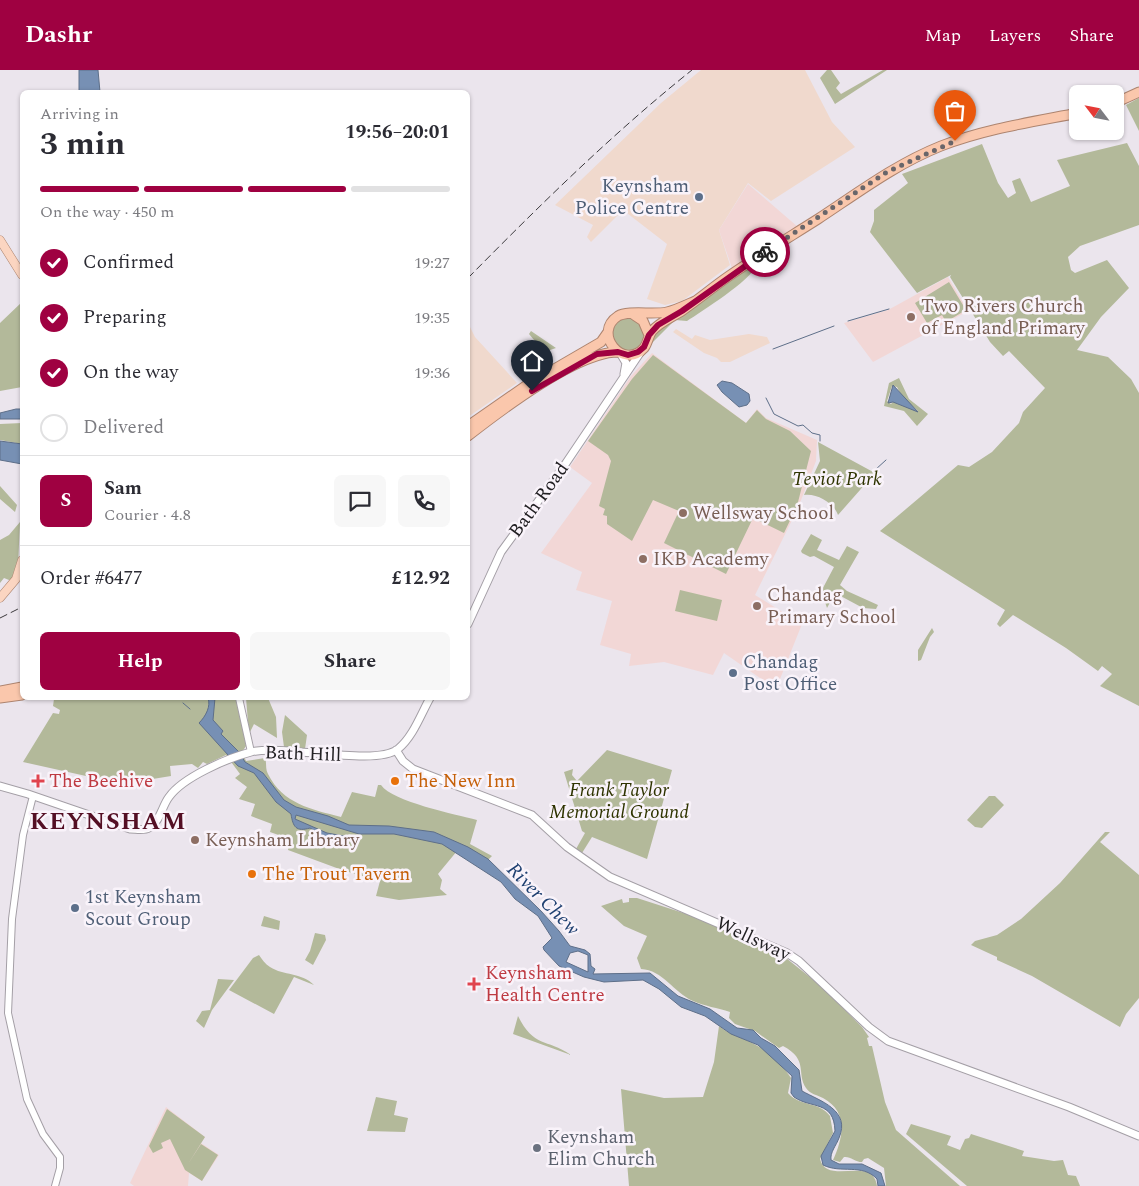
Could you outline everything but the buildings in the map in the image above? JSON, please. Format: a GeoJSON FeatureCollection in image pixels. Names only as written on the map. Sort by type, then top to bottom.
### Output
{"type":"FeatureCollection","features":[{"type":"Feature","properties":{"kind":"highway"},"geometry":{"type":"LineString","coordinates":[[1124,99],[1139,92]]}},
{"type":"Feature","properties":{"kind":"highway"},"geometry":{"type":"LineString","coordinates":[[470,434],[497,414],[569,369],[597,354],[619,352],[633,354],[644,347],[649,335],[658,325],[754,258],[818,219],[877,178],[906,162],[964,138],[1069,115]]}},
{"type":"Feature","properties":{"kind":"highway"},"geometry":{"type":"LineString","coordinates":[[470,425],[527,385],[601,342],[616,317],[667,312],[695,301]]}},
{"type":"Feature","properties":{"kind":"highway"},"geometry":{"type":"LineString","coordinates":[[632,314],[643,321],[649,335]]}},
{"type":"Feature","properties":{"kind":"highway"},"geometry":{"type":"LineString","coordinates":[[608,332],[609,342],[619,352]]}},
{"type":"Feature","properties":{"kind":"highway"},"geometry":{"type":"LineString","coordinates":[[0,691],[20,687]]}},
{"type":"Feature","properties":{"kind":"highway"},"geometry":{"type":"LineString","coordinates":[[0,698],[20,694]]}},
{"type":"Feature","properties":{"kind":"main road"},"geometry":{"type":"LineString","coordinates":[[0,240],[20,272]]}},
{"type":"Feature","properties":{"kind":"main road","name":"Bath Road"},"geometry":{"type":"LineString","coordinates":[[470,620],[501,552],[566,463],[644,347]]}},
{"type":"Feature","properties":{"kind":"main road","name":"Bath Road"},"geometry":{"type":"LineString","coordinates":[[619,352],[626,363],[621,381]]}},
{"type":"Feature","properties":{"kind":"main road"},"geometry":{"type":"LineString","coordinates":[[0,598],[16,579],[20,566]]}},
{"type":"Feature","properties":{"kind":"main road"},"geometry":{"type":"LineString","coordinates":[[396,750],[411,732],[429,700]]}},
{"type":"Feature","properties":{"kind":"main road","name":"Bath Hill"},"geometry":{"type":"LineString","coordinates":[[0,786],[138,830],[148,829],[155,824],[176,789],[192,776],[251,752],[374,755],[396,750]]}},
{"type":"Feature","properties":{"kind":"main road","name":"Wellsway"},"geometry":{"type":"LineString","coordinates":[[396,750],[403,761],[413,769],[537,817],[567,847],[610,877],[787,952],[868,1027],[888,1041],[1069,1107],[1139,1136]]}},
{"type":"Feature","properties":{"kind":"street"},"geometry":{"type":"LineString","coordinates":[[239,700],[251,752]]}},
{"type":"Feature","properties":{"kind":"street"},"geometry":{"type":"LineString","coordinates":[[33,796],[23,836],[12,919],[8,1013],[27,1099],[43,1134],[60,1157],[60,1168],[55,1186]]}},
{"type":"Feature","properties":{"kind":"shaded area"},"geometry":{"type":"Polygon","coordinates":[[[701,70],[805,70],[832,122],[855,147],[771,201],[748,183],[719,230],[730,265],[682,301],[665,305],[647,299],[667,244],[623,210],[591,242],[587,237],[593,225],[555,205],[661,103],[701,70]]]}},
{"type":"Feature","properties":{"kind":"shaded area"},"geometry":{"type":"Polygon","coordinates":[[[748,184],[798,227],[732,268],[719,230],[748,184]]]}},
{"type":"Feature","properties":{"kind":"shaded area","name":"Two Rivers Church of England Primary"},"geometry":{"type":"Polygon","coordinates":[[[948,277],[968,311],[873,362],[844,323],[888,310],[948,277]]]}},
{"type":"Feature","properties":{"kind":"shaded area"},"geometry":{"type":"Polygon","coordinates":[[[470,327],[475,337],[517,383],[470,416],[470,327]]]}},
{"type":"Feature","properties":{"kind":"shaded area"},"geometry":{"type":"Polygon","coordinates":[[[676,329],[692,339],[695,335],[710,340],[749,334],[767,337],[770,343],[730,362],[721,362],[673,332],[676,329]]]}},
{"type":"Feature","properties":{"kind":"shaded area","name":"Wellsway School"},"geometry":{"type":"Polygon","coordinates":[[[652,353],[746,423],[757,409],[766,418],[817,440],[816,461],[798,508],[755,595],[802,624],[776,689],[724,653],[713,675],[664,662],[629,666],[631,654],[600,645],[612,601],[576,590],[582,572],[541,553],[592,483],[570,467],[631,376],[652,353]]]}},
{"type":"Feature","properties":{"kind":"shaded area"},"geometry":{"type":"Polygon","coordinates":[[[166,1107],[205,1137],[201,1143],[219,1155],[202,1181],[189,1173],[188,1186],[134,1186],[130,1183],[166,1107]]]}},
{"type":"Feature","properties":{"kind":"green space"},"geometry":{"type":"Polygon","coordinates":[[[827,70],[831,70],[840,83],[836,88],[841,94],[883,70],[887,70],[835,104],[820,78],[827,70]]]}},
{"type":"Feature","properties":{"kind":"green space"},"geometry":{"type":"Polygon","coordinates":[[[1139,98],[1139,131],[1126,105],[1139,98]]]}},
{"type":"Feature","properties":{"kind":"green space"},"geometry":{"type":"Polygon","coordinates":[[[1127,143],[1139,166],[1139,225],[1080,246],[1068,257],[1071,270],[1075,273],[1107,260],[1129,288],[1101,317],[1077,350],[1108,357],[1131,379],[1139,393],[1139,706],[1100,686],[1112,674],[1102,666],[1098,671],[1066,648],[1013,615],[1000,627],[997,624],[1005,610],[880,531],[958,465],[969,467],[992,452],[1019,423],[1023,412],[1045,388],[1009,351],[1003,356],[990,342],[950,277],[951,275],[917,293],[870,232],[874,221],[874,210],[908,183],[902,174],[982,144],[998,183],[1008,198],[1016,193],[1012,181],[1020,178],[1031,202],[1070,186],[1057,160],[1127,143]]]}},
{"type":"Feature","properties":{"kind":"green space"},"geometry":{"type":"Polygon","coordinates":[[[752,263],[756,266],[752,272],[736,287],[687,321],[675,320],[651,344],[655,332],[752,263]]]}},
{"type":"Feature","properties":{"kind":"green space"},"geometry":{"type":"Polygon","coordinates":[[[949,282],[966,310],[946,322],[942,315],[927,323],[915,303],[949,282]]]}},
{"type":"Feature","properties":{"kind":"green space"},"geometry":{"type":"Polygon","coordinates":[[[20,304],[20,387],[0,391],[0,323],[20,304]]]}},
{"type":"Feature","properties":{"kind":"green space"},"geometry":{"type":"Polygon","coordinates":[[[628,317],[640,322],[645,334],[640,346],[628,351],[616,346],[611,334],[616,322],[628,317]]]}},
{"type":"Feature","properties":{"kind":"green space"},"geometry":{"type":"Polygon","coordinates":[[[531,331],[556,348],[544,352],[529,334],[531,331]]]}},
{"type":"Feature","properties":{"kind":"green space"},"geometry":{"type":"Polygon","coordinates":[[[653,355],[746,423],[757,410],[766,419],[790,431],[811,451],[797,506],[784,533],[753,518],[726,574],[664,543],[679,511],[653,500],[632,541],[607,524],[607,516],[603,515],[605,509],[599,506],[611,461],[608,455],[588,441],[632,379],[653,355]]]}},
{"type":"Feature","properties":{"kind":"green space"},"geometry":{"type":"Polygon","coordinates":[[[899,378],[909,399],[928,414],[917,426],[904,411],[884,406],[889,383],[899,378]],[[892,386],[887,401],[891,404],[893,402],[918,411],[902,397],[897,387],[892,386]]]}},
{"type":"Feature","properties":{"kind":"green space"},"geometry":{"type":"Polygon","coordinates":[[[20,423],[20,444],[0,440],[0,424],[20,423]]]}},
{"type":"Feature","properties":{"kind":"green space","name":"Teviot Park"},"geometry":{"type":"Polygon","coordinates":[[[818,442],[875,473],[838,515],[829,503],[819,497],[804,495],[820,461],[818,442]]]}},
{"type":"Feature","properties":{"kind":"green space"},"geometry":{"type":"Polygon","coordinates":[[[0,486],[17,505],[15,512],[0,499],[0,486]]]}},
{"type":"Feature","properties":{"kind":"green space"},"geometry":{"type":"Polygon","coordinates":[[[20,522],[18,566],[12,579],[4,578],[0,583],[0,540],[9,535],[20,522]]]}},
{"type":"Feature","properties":{"kind":"green space"},"geometry":{"type":"Polygon","coordinates":[[[811,534],[822,540],[817,550],[839,560],[847,546],[859,552],[840,585],[847,591],[878,605],[876,609],[863,608],[835,593],[827,608],[825,602],[815,603],[834,567],[814,556],[810,557],[802,553],[801,551],[811,534]]]}},
{"type":"Feature","properties":{"kind":"green space"},"geometry":{"type":"Polygon","coordinates":[[[680,590],[722,600],[717,621],[675,611],[680,590]]]}},
{"type":"Feature","properties":{"kind":"green space"},"geometry":{"type":"Polygon","coordinates":[[[932,628],[934,632],[930,637],[921,660],[918,661],[918,650],[932,628]]]}},
{"type":"Feature","properties":{"kind":"green space"},"geometry":{"type":"Polygon","coordinates":[[[54,700],[237,700],[246,746],[242,752],[246,761],[265,758],[268,774],[274,784],[290,799],[309,808],[341,817],[352,792],[375,797],[378,785],[381,785],[398,797],[411,802],[477,820],[470,844],[492,856],[488,860],[462,845],[438,874],[442,880],[440,889],[447,895],[399,900],[376,896],[380,881],[342,870],[288,850],[290,839],[270,832],[272,824],[251,816],[255,804],[239,799],[247,787],[235,778],[240,774],[226,755],[207,764],[203,762],[198,768],[192,764],[170,766],[171,776],[122,784],[23,762],[53,713],[59,714],[60,710],[53,706],[54,700]]]}},
{"type":"Feature","properties":{"kind":"green space"},"geometry":{"type":"Polygon","coordinates":[[[246,700],[269,700],[276,717],[277,738],[254,724],[249,734],[246,700]]]}},
{"type":"Feature","properties":{"kind":"green space"},"geometry":{"type":"Polygon","coordinates":[[[285,715],[307,735],[305,749],[284,747],[282,732],[285,715]]]}},
{"type":"Feature","properties":{"kind":"green space","name":"Frank Taylor Memorial Ground"},"geometry":{"type":"Polygon","coordinates":[[[607,750],[672,770],[647,859],[592,837],[582,853],[576,849],[585,833],[582,831],[564,772],[573,769],[572,775],[577,781],[607,750]]]}},
{"type":"Feature","properties":{"kind":"green space"},"geometry":{"type":"Polygon","coordinates":[[[989,796],[995,796],[1004,805],[982,828],[975,827],[967,820],[989,796]]]}},
{"type":"Feature","properties":{"kind":"green space"},"geometry":{"type":"Polygon","coordinates":[[[1105,832],[1110,832],[1100,842],[1139,875],[1139,998],[1126,1014],[1120,1027],[1032,976],[997,960],[997,957],[971,945],[975,941],[997,935],[1021,919],[1060,883],[1105,832]]]}},
{"type":"Feature","properties":{"kind":"green space"},"geometry":{"type":"Polygon","coordinates":[[[629,898],[637,898],[702,919],[781,954],[821,986],[862,1027],[869,1037],[867,1038],[869,1046],[872,1046],[885,1102],[896,1130],[960,1186],[886,1186],[884,1168],[868,1158],[862,1162],[846,1157],[840,1162],[833,1160],[841,1134],[840,1118],[837,1110],[831,1104],[806,1088],[796,1056],[783,1046],[779,1048],[755,1031],[735,1024],[729,1018],[730,1012],[693,1001],[656,973],[641,969],[637,958],[647,936],[624,926],[601,906],[622,899],[623,903],[629,902],[629,898]]]}},
{"type":"Feature","properties":{"kind":"green space"},"geometry":{"type":"Polygon","coordinates":[[[264,916],[280,921],[279,930],[261,926],[264,916]]]}},
{"type":"Feature","properties":{"kind":"green space"},"geometry":{"type":"Polygon","coordinates":[[[315,933],[325,935],[326,940],[313,965],[305,960],[310,951],[315,933]]]}},
{"type":"Feature","properties":{"kind":"green space"},"geometry":{"type":"Polygon","coordinates":[[[259,955],[265,963],[275,970],[304,978],[314,985],[294,977],[274,1014],[229,990],[253,958],[259,955]]]}},
{"type":"Feature","properties":{"kind":"green space"},"geometry":{"type":"Polygon","coordinates":[[[218,979],[234,980],[212,1010],[204,1028],[196,1021],[202,1011],[210,1010],[218,979]]]}},
{"type":"Feature","properties":{"kind":"green space"},"geometry":{"type":"Polygon","coordinates":[[[518,1016],[535,1038],[571,1055],[513,1034],[518,1016]]]}},
{"type":"Feature","properties":{"kind":"green space"},"geometry":{"type":"Polygon","coordinates":[[[719,1026],[731,1034],[759,1046],[769,1054],[791,1078],[788,1093],[798,1100],[826,1111],[830,1116],[833,1133],[820,1159],[824,1167],[831,1170],[867,1172],[874,1177],[877,1186],[629,1186],[621,1089],[664,1098],[703,1097],[714,1062],[719,1026]]]}},
{"type":"Feature","properties":{"kind":"green space"},"geometry":{"type":"Polygon","coordinates":[[[376,1097],[397,1101],[394,1115],[408,1118],[405,1132],[367,1131],[376,1097]]]}},
{"type":"Feature","properties":{"kind":"green space"},"geometry":{"type":"Polygon","coordinates":[[[167,1109],[205,1137],[188,1164],[201,1144],[218,1155],[202,1181],[185,1170],[170,1139],[161,1143],[163,1148],[153,1153],[149,1146],[167,1109]]]}},
{"type":"Feature","properties":{"kind":"green space"},"geometry":{"type":"Polygon","coordinates":[[[911,1124],[951,1136],[947,1145],[960,1150],[965,1139],[969,1138],[971,1134],[1024,1151],[1022,1156],[1054,1161],[1063,1160],[1068,1175],[1076,1176],[1080,1186],[967,1186],[906,1134],[911,1124]]]}},
{"type":"Feature","properties":{"kind":"water"},"geometry":{"type":"Polygon","coordinates":[[[79,70],[98,70],[100,90],[79,90],[79,70]]]}},
{"type":"Feature","properties":{"kind":"water"},"geometry":{"type":"Polygon","coordinates":[[[722,381],[732,383],[749,394],[750,401],[747,405],[739,407],[722,392],[717,385],[722,381]]]}},
{"type":"Feature","properties":{"kind":"water"},"geometry":{"type":"Polygon","coordinates":[[[893,385],[918,412],[893,402],[888,403],[893,385]]]}},
{"type":"Feature","properties":{"kind":"water"},"geometry":{"type":"Polygon","coordinates":[[[20,409],[20,419],[0,419],[0,413],[20,409]]]}},
{"type":"Feature","properties":{"kind":"water"},"geometry":{"type":"Polygon","coordinates":[[[0,441],[20,444],[20,464],[0,460],[0,441]]]}},
{"type":"Feature","properties":{"kind":"water"},"geometry":{"type":"Polygon","coordinates":[[[208,700],[215,700],[213,720],[223,731],[221,734],[239,752],[245,762],[263,773],[284,800],[296,807],[328,816],[349,825],[389,826],[434,832],[468,847],[488,859],[541,911],[570,946],[585,950],[590,954],[591,966],[595,969],[593,974],[650,973],[678,996],[710,1009],[737,1028],[753,1030],[761,1038],[775,1046],[799,1070],[802,1091],[825,1103],[837,1113],[841,1120],[842,1128],[832,1152],[831,1160],[839,1164],[862,1164],[881,1173],[885,1186],[878,1186],[877,1179],[865,1171],[830,1168],[823,1165],[821,1156],[835,1131],[831,1114],[820,1107],[794,1097],[791,1093],[792,1076],[758,1045],[731,1034],[705,1016],[681,1007],[659,989],[643,980],[604,982],[584,977],[559,966],[544,950],[543,947],[552,938],[538,916],[515,899],[501,882],[442,844],[394,834],[359,834],[296,815],[295,819],[327,833],[355,838],[357,842],[344,839],[331,840],[310,828],[298,829],[294,825],[291,814],[276,802],[254,773],[238,766],[199,723],[204,717],[209,704],[208,700]],[[578,951],[570,953],[566,962],[588,972],[588,955],[578,951]]]}},
{"type":"Feature","properties":{"kind":"waterway"},"geometry":{"type":"LineString","coordinates":[[848,321],[889,309]]}},
{"type":"Feature","properties":{"kind":"waterway"},"geometry":{"type":"LineString","coordinates":[[773,349],[834,326]]}},
{"type":"Feature","properties":{"kind":"waterway"},"geometry":{"type":"LineString","coordinates":[[766,398],[774,414],[798,426],[803,425],[812,433],[820,435],[820,441]]}},
{"type":"Feature","properties":{"kind":"waterway"},"geometry":{"type":"LineString","coordinates":[[875,470],[886,460]]}},
{"type":"Feature","properties":{"kind":"waterway"},"geometry":{"type":"LineString","coordinates":[[183,703],[190,709]]}},
{"type":"Feature","properties":{"kind":"railway"},"geometry":{"type":"LineString","coordinates":[[470,276],[633,119],[692,70]]}},
{"type":"Feature","properties":{"kind":"railway"},"geometry":{"type":"LineString","coordinates":[[0,618],[20,608]]}},
{"type":"Feature","properties":{"kind":"way so far"},"geometry":{"type":"LineString","coordinates":[[765,252],[887,172],[925,153],[955,141]]}},
{"type":"Feature","properties":{"kind":"place","name":"Keynsham Police Centre"},"geometry":{"type":"Point","coordinates":[699,197]}},
{"type":"Feature","properties":{"kind":"place","name":"Two Rivers Church of England Primary"},"geometry":{"type":"Point","coordinates":[911,317]}},
{"type":"Feature","properties":{"kind":"place","name":"Wellsway School"},"geometry":{"type":"Point","coordinates":[683,513]}},
{"type":"Feature","properties":{"kind":"place","name":"IKB Academy"},"geometry":{"type":"Point","coordinates":[643,559]}},
{"type":"Feature","properties":{"kind":"place","name":"Chandag Primary School"},"geometry":{"type":"Point","coordinates":[757,606]}},
{"type":"Feature","properties":{"kind":"place","name":"Chandag Post Office"},"geometry":{"type":"Point","coordinates":[733,673]}},
{"type":"Feature","properties":{"kind":"place","name":"The Beehive"},"geometry":{"type":"Point","coordinates":[38,781]}},
{"type":"Feature","properties":{"kind":"place","name":"The New Inn"},"geometry":{"type":"Point","coordinates":[395,781]}},
{"type":"Feature","properties":{"kind":"place","name":"Keynsham Library"},"geometry":{"type":"Point","coordinates":[195,840]}},
{"type":"Feature","properties":{"kind":"place","name":"The Trout Tavern"},"geometry":{"type":"Point","coordinates":[252,874]}},
{"type":"Feature","properties":{"kind":"place","name":"1st Keynsham Scout Group"},"geometry":{"type":"Point","coordinates":[75,908]}},
{"type":"Feature","properties":{"kind":"place","name":"Keynsham Health Centre"},"geometry":{"type":"Point","coordinates":[474,984]}},
{"type":"Feature","properties":{"kind":"place","name":"Keynsham Elim Church"},"geometry":{"type":"Point","coordinates":[537,1148]}},
{"type":"Feature","properties":{"kind":"district","name":"KEYNSHAM"},"geometry":{"type":"Point","coordinates":[108,822]}},
{"type":"Feature","properties":{"kind":"route"},"geometry":{"type":"LineString","coordinates":[[532,391],[597,354],[618,352],[628,355],[638,352],[644,347],[652,330],[658,325],[682,311],[765,252]]}},
{"type":"Feature","properties":{"kind":"water label","name":"River Chew"},"geometry":{"type":"Point","coordinates":[543,899]}}]}
